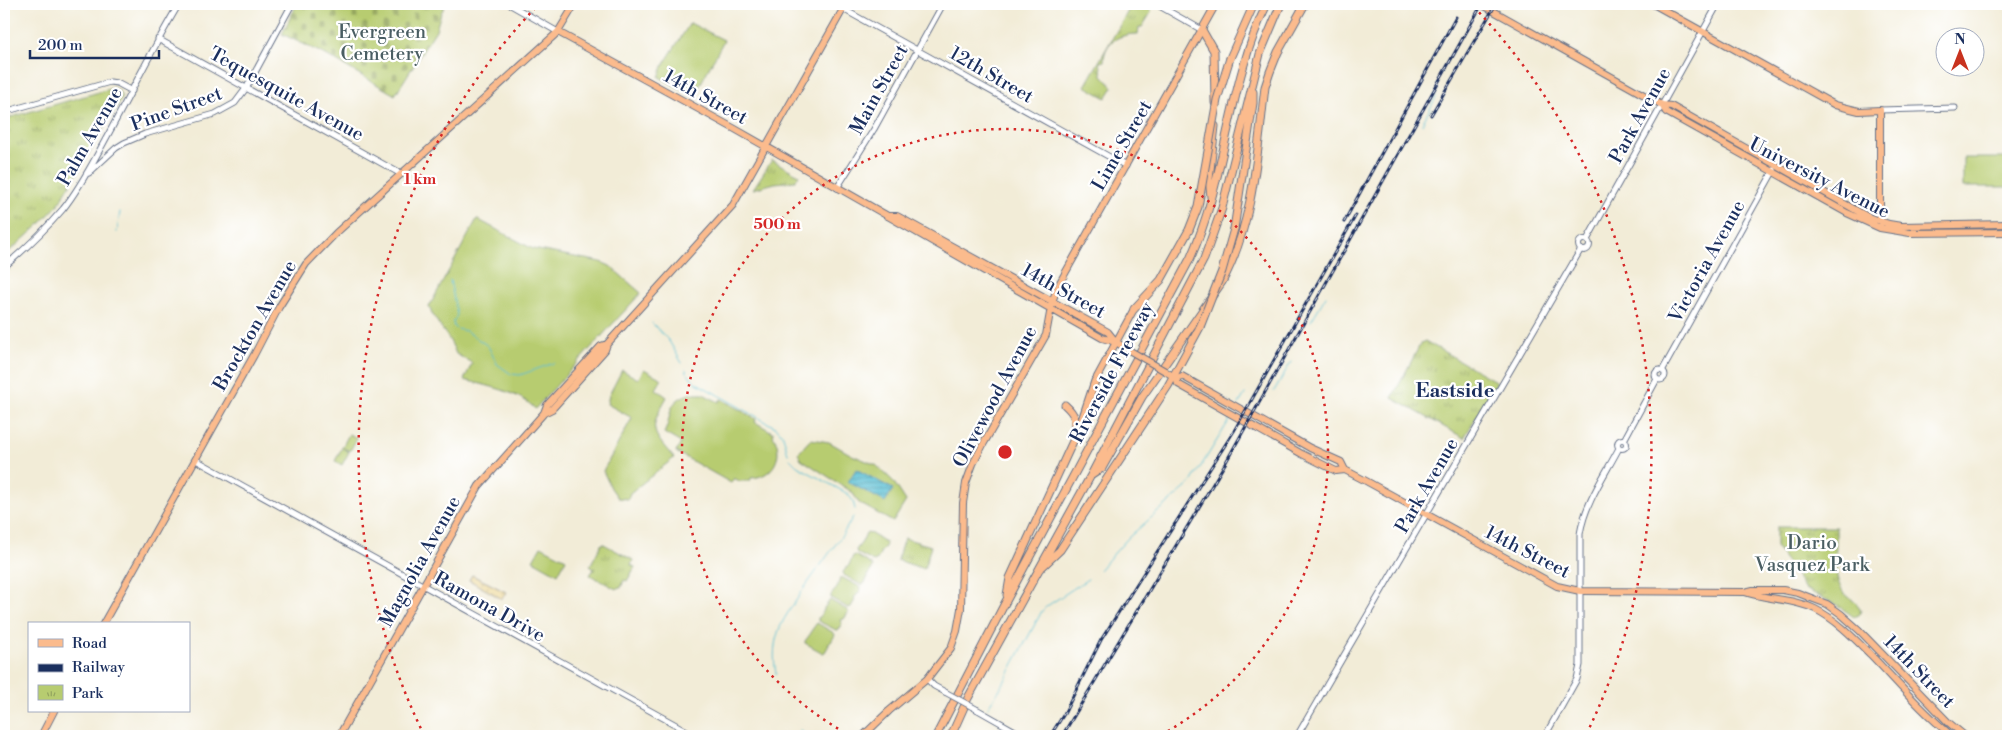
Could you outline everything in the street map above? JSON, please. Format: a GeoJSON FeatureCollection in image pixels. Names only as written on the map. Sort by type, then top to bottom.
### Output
{"type":"FeatureCollection","features":[{"type":"Feature","properties":{"kind":"highway"},"geometry":{"type":"LineString","coordinates":[[1134,309],[1161,280],[1189,230],[1198,206],[1217,100],[1230,58],[1254,4]]}},
{"type":"Feature","properties":{"kind":"highway","name":"Riverside Freeway"},"geometry":{"type":"LineString","coordinates":[[936,736],[1005,603],[1190,259],[1211,203],[1237,88],[1251,43],[1267,4]]}},
{"type":"Feature","properties":{"kind":"highway","name":"Riverside Freeway"},"geometry":{"type":"LineString","coordinates":[[951,736],[968,698],[1090,477],[1204,259],[1222,208],[1260,54],[1281,4]]}},
{"type":"Feature","properties":{"kind":"highway"},"geometry":{"type":"LineString","coordinates":[[1090,477],[1102,468],[1142,397],[1222,282],[1230,267],[1246,218],[1266,87],[1270,72],[1305,4]]}},
{"type":"Feature","properties":{"kind":"highway"},"geometry":{"type":"LineString","coordinates":[[1202,30],[1214,51],[1215,125],[1209,179],[1211,203]]}},
{"type":"Feature","properties":{"kind":"highway"},"geometry":{"type":"LineString","coordinates":[[1036,573],[1060,550],[1174,377],[1200,327],[1222,271],[1234,229],[1252,103],[1252,81]]}},
{"type":"Feature","properties":{"kind":"highway"},"geometry":{"type":"LineString","coordinates":[[1005,603],[1010,578],[1069,452],[1095,381]]}},
{"type":"Feature","properties":{"kind":"highway"},"geometry":{"type":"LineString","coordinates":[[1065,405],[1074,414],[1076,422],[1068,445],[1069,452]]}},
{"type":"Feature","properties":{"kind":"main road","name":"Brockton Avenue"},"geometry":{"type":"LineString","coordinates":[[104,622],[300,271],[313,255],[558,32],[575,4]]}},
{"type":"Feature","properties":{"kind":"main road","name":"Lime Street"},"geometry":{"type":"LineString","coordinates":[[1052,302],[1058,286],[1216,4]]}},
{"type":"Feature","properties":{"kind":"main road","name":"University Avenue"},"geometry":{"type":"LineString","coordinates":[[1481,4],[1662,105],[1666,112],[1775,169],[1847,213],[1910,233],[2008,232]]}},
{"type":"Feature","properties":{"kind":"main road"},"geometry":{"type":"LineString","coordinates":[[1653,4],[1835,105],[1859,110],[1880,110],[1880,225]]}},
{"type":"Feature","properties":{"kind":"main road","name":"Magnolia Avenue"},"geometry":{"type":"LineString","coordinates":[[339,736],[479,486],[544,413],[552,409],[605,350],[607,344],[728,211],[766,147],[844,6]]}},
{"type":"Feature","properties":{"kind":"main road","name":"14th Street"},"geometry":{"type":"LineString","coordinates":[[558,32],[766,147],[1102,338],[1116,342],[1174,377],[1178,384],[1302,454],[1336,471],[1345,470],[1557,586],[1580,591],[1745,592],[1753,590],[1784,590],[1798,592],[1827,604],[1860,630],[1948,722],[1965,736]]}},
{"type":"Feature","properties":{"kind":"main road","name":"14th Street"},"geometry":{"type":"LineString","coordinates":[[887,216],[897,216],[983,262],[1108,332],[1116,342]]}},
{"type":"Feature","properties":{"kind":"main road","name":"University Avenue"},"geometry":{"type":"LineString","coordinates":[[1880,225],[2008,224]]}},
{"type":"Feature","properties":{"kind":"main road"},"geometry":{"type":"LineString","coordinates":[[957,256],[978,264],[983,262]]}},
{"type":"Feature","properties":{"kind":"main road","name":"Olivewood Avenue"},"geometry":{"type":"LineString","coordinates":[[863,736],[927,679],[951,648],[959,621],[962,595],[963,503],[966,483],[984,443],[1046,335],[1052,302]]}},
{"type":"Feature","properties":{"kind":"main road"},"geometry":{"type":"LineString","coordinates":[[1095,381],[1134,309]]}},
{"type":"Feature","properties":{"kind":"main road","name":"14th Street"},"geometry":{"type":"LineString","coordinates":[[1174,377],[1182,376],[1222,397],[1310,448],[1341,462],[1345,470]]}},
{"type":"Feature","properties":{"kind":"main road","name":"14th Street"},"geometry":{"type":"LineString","coordinates":[[1745,592],[1755,596],[1776,597],[1809,606],[1827,616],[1851,636],[1952,736]]}},
{"type":"Feature","properties":{"kind":"main road"},"geometry":{"type":"LineString","coordinates":[[41,736],[53,712]]}},
{"type":"Feature","properties":{"kind":"street","name":"Palm Avenue"},"geometry":{"type":"LineString","coordinates":[[4,267],[23,251],[64,208],[85,177],[158,39],[179,4]]}},
{"type":"Feature","properties":{"kind":"street","name":"Pine Street"},"geometry":{"type":"LineString","coordinates":[[85,177],[116,148],[143,135],[225,109],[235,103],[247,87],[292,4]]}},
{"type":"Feature","properties":{"kind":"street","name":"14th Street"},"geometry":{"type":"LineString","coordinates":[[509,4],[558,32]]}},
{"type":"Feature","properties":{"kind":"street","name":"Main Street"},"geometry":{"type":"LineString","coordinates":[[837,188],[874,129],[943,4]]}},
{"type":"Feature","properties":{"kind":"street"},"geometry":{"type":"LineString","coordinates":[[1156,4],[1202,30]]}},
{"type":"Feature","properties":{"kind":"street","name":"Park Avenue"},"geometry":{"type":"LineString","coordinates":[[1297,736],[1581,249],[1586,250],[1589,248],[1587,240],[1718,4]]}},
{"type":"Feature","properties":{"kind":"street","name":"12th Street"},"geometry":{"type":"LineString","coordinates":[[844,6],[918,50],[1126,166]]}},
{"type":"Feature","properties":{"kind":"street","name":"Tequesquite Avenue"},"geometry":{"type":"LineString","coordinates":[[158,39],[401,174]]}},
{"type":"Feature","properties":{"kind":"street"},"geometry":{"type":"LineString","coordinates":[[4,112],[110,82],[117,83],[132,91]]}},
{"type":"Feature","properties":{"kind":"street"},"geometry":{"type":"LineString","coordinates":[[1880,110],[1955,108]]}},
{"type":"Feature","properties":{"kind":"street","name":"Victoria Avenue"},"geometry":{"type":"LineString","coordinates":[[1580,591],[1582,525],[1596,490],[1619,448],[1617,441],[1620,439],[1624,440],[1657,380],[1665,378],[1662,371],[1775,169]]}},
{"type":"Feature","properties":{"kind":"street","name":"Ramona Drive"},"geometry":{"type":"LineString","coordinates":[[196,460],[694,736]]}},
{"type":"Feature","properties":{"kind":"street"},"geometry":{"type":"LineString","coordinates":[[1545,736],[1577,679],[1581,650],[1580,591]]}},
{"type":"Feature","properties":{"kind":"street"},"geometry":{"type":"LineString","coordinates":[[927,679],[934,686],[1024,736]]}},
{"type":"Feature","properties":{"kind":"green space","name":"Evergreen Cemetery"},"geometry":{"type":"Polygon","coordinates":[[[297,4],[446,4],[436,30],[395,95],[326,55],[282,34],[297,4]]]}},
{"type":"Feature","properties":{"kind":"green space"},"geometry":{"type":"Polygon","coordinates":[[[1132,4],[1139,4],[1152,11],[1142,27],[1139,27],[1138,34],[1119,37],[1107,48],[1104,61],[1100,62],[1102,75],[1113,87],[1106,98],[1085,86],[1132,4]]]}},
{"type":"Feature","properties":{"kind":"green space"},"geometry":{"type":"Polygon","coordinates":[[[690,23],[724,40],[694,96],[659,77],[664,64],[690,23]]]}},
{"type":"Feature","properties":{"kind":"green space"},"geometry":{"type":"Polygon","coordinates":[[[113,88],[118,90],[122,98],[58,205],[38,226],[4,256],[4,119],[113,88]]]}},
{"type":"Feature","properties":{"kind":"green space"},"geometry":{"type":"Polygon","coordinates":[[[1963,158],[2008,158],[2008,187],[1963,187],[1963,158]]]}},
{"type":"Feature","properties":{"kind":"green space"},"geometry":{"type":"Polygon","coordinates":[[[772,160],[799,175],[795,181],[775,183],[753,189],[772,160]]]}},
{"type":"Feature","properties":{"kind":"green space"},"geometry":{"type":"Polygon","coordinates":[[[477,219],[533,249],[601,262],[610,266],[641,293],[535,409],[529,403],[512,394],[464,380],[472,363],[456,354],[429,307],[477,219]]]}},
{"type":"Feature","properties":{"kind":"green space"},"geometry":{"type":"Polygon","coordinates":[[[1425,341],[1497,382],[1464,438],[1392,398],[1421,343],[1425,341]]]}},
{"type":"Feature","properties":{"kind":"green space"},"geometry":{"type":"Polygon","coordinates":[[[644,369],[662,379],[656,389],[667,397],[657,416],[655,429],[656,435],[674,458],[630,493],[628,499],[618,498],[603,471],[632,418],[607,404],[609,395],[622,370],[638,379],[644,369]]]}},
{"type":"Feature","properties":{"kind":"green space"},"geometry":{"type":"Polygon","coordinates":[[[689,394],[703,394],[719,402],[721,399],[756,419],[755,422],[774,433],[778,450],[775,464],[771,469],[766,474],[751,478],[750,481],[739,481],[734,478],[731,483],[676,452],[681,443],[664,433],[671,410],[676,401],[689,394]]]}},
{"type":"Feature","properties":{"kind":"green space"},"geometry":{"type":"Polygon","coordinates":[[[349,434],[357,438],[350,451],[343,448],[349,452],[342,465],[335,461],[349,434]]]}},
{"type":"Feature","properties":{"kind":"green space"},"geometry":{"type":"Polygon","coordinates":[[[811,439],[829,442],[852,455],[876,465],[893,481],[906,501],[893,522],[859,503],[852,492],[801,459],[798,453],[811,439]]]}},
{"type":"Feature","properties":{"kind":"green space","name":"Dario Vasquez Park"},"geometry":{"type":"Polygon","coordinates":[[[1776,527],[1836,527],[1837,576],[1844,593],[1861,610],[1859,615],[1854,617],[1837,605],[1805,589],[1776,547],[1776,527]]]}},
{"type":"Feature","properties":{"kind":"green space"},"geometry":{"type":"Polygon","coordinates":[[[868,532],[885,542],[886,545],[874,562],[857,553],[856,550],[868,532]]]}},
{"type":"Feature","properties":{"kind":"green space"},"geometry":{"type":"Polygon","coordinates":[[[904,538],[931,546],[924,569],[897,560],[904,538]]]}},
{"type":"Feature","properties":{"kind":"green space"},"geometry":{"type":"Polygon","coordinates":[[[602,543],[633,560],[631,565],[635,567],[627,581],[624,580],[621,588],[616,589],[590,575],[594,569],[590,566],[602,543]]]}},
{"type":"Feature","properties":{"kind":"green space"},"geometry":{"type":"Polygon","coordinates":[[[541,546],[566,559],[558,574],[533,560],[541,546]]]}},
{"type":"Feature","properties":{"kind":"green space"},"geometry":{"type":"Polygon","coordinates":[[[855,555],[873,567],[867,575],[868,577],[864,584],[861,585],[844,575],[843,572],[855,555]]]}},
{"type":"Feature","properties":{"kind":"green space"},"geometry":{"type":"Polygon","coordinates":[[[840,578],[860,587],[861,590],[854,598],[855,600],[851,607],[848,608],[831,598],[840,578]]]}},
{"type":"Feature","properties":{"kind":"green space"},"geometry":{"type":"Polygon","coordinates":[[[830,600],[847,610],[848,613],[841,620],[842,623],[838,630],[818,621],[830,600]]]}},
{"type":"Feature","properties":{"kind":"green space"},"geometry":{"type":"Polygon","coordinates":[[[817,623],[835,635],[823,653],[805,643],[817,623]]]}},
{"type":"Feature","properties":{"kind":"sand"},"geometry":{"type":"Polygon","coordinates":[[[472,575],[506,592],[502,599],[469,580],[472,575]]]}},
{"type":"Feature","properties":{"kind":"water"},"geometry":{"type":"Polygon","coordinates":[[[856,469],[893,489],[885,502],[848,482],[856,469]]]}},
{"type":"Feature","properties":{"kind":"waterway"},"geometry":{"type":"LineString","coordinates":[[1422,124],[1436,97]]}},
{"type":"Feature","properties":{"kind":"waterway"},"geometry":{"type":"LineString","coordinates":[[117,232],[120,212]]}},
{"type":"Feature","properties":{"kind":"waterway"},"geometry":{"type":"LineString","coordinates":[[450,280],[457,315],[453,323],[454,327],[466,331],[488,346],[497,364],[511,374],[520,375],[554,363]]}},
{"type":"Feature","properties":{"kind":"waterway"},"geometry":{"type":"LineString","coordinates":[[1311,321],[1326,296]]}},
{"type":"Feature","properties":{"kind":"waterway"},"geometry":{"type":"LineString","coordinates":[[652,323],[669,341],[682,363]]}},
{"type":"Feature","properties":{"kind":"waterway"},"geometry":{"type":"LineString","coordinates":[[1274,391],[1291,362]]}},
{"type":"Feature","properties":{"kind":"waterway"},"geometry":{"type":"LineString","coordinates":[[688,374],[695,382],[777,428],[783,435],[788,454]]}},
{"type":"Feature","properties":{"kind":"waterway"},"geometry":{"type":"LineString","coordinates":[[1239,404],[1245,394]]}},
{"type":"Feature","properties":{"kind":"waterway"},"geometry":{"type":"LineString","coordinates":[[1099,570],[1129,537],[1190,484],[1232,416]]}},
{"type":"Feature","properties":{"kind":"waterway"},"geometry":{"type":"LineString","coordinates":[[790,459],[797,466],[848,494],[853,501],[855,509]]}},
{"type":"Feature","properties":{"kind":"waterway"},"geometry":{"type":"LineString","coordinates":[[800,594],[853,517]]}},
{"type":"Feature","properties":{"kind":"waterway"},"geometry":{"type":"LineString","coordinates":[[988,707],[1003,684],[1042,611],[1088,579]]}},
{"type":"Feature","properties":{"kind":"waterway"},"geometry":{"type":"LineString","coordinates":[[776,674],[774,651],[778,632],[800,595]]}},
{"type":"Feature","properties":{"kind":"waterway"},"geometry":{"type":"LineString","coordinates":[[800,730],[804,736]]}},
{"type":"Feature","properties":{"kind":"railway"},"geometry":{"type":"LineString","coordinates":[[1062,736],[1226,462],[1482,4]]}},
{"type":"Feature","properties":{"kind":"railway"},"geometry":{"type":"LineString","coordinates":[[1431,115],[1496,4]]}},
{"type":"Feature","properties":{"kind":"railway"},"geometry":{"type":"LineString","coordinates":[[1344,222],[1456,17]]}},
{"type":"Feature","properties":{"kind":"railway"},"geometry":{"type":"LineString","coordinates":[[1050,736],[1064,714],[1101,640],[1234,431],[1356,215]]}},
{"type":"Feature","properties":{"kind":"district","name":"Eastside"},"geometry":{"type":"Point","coordinates":[1455,390]}}]}
